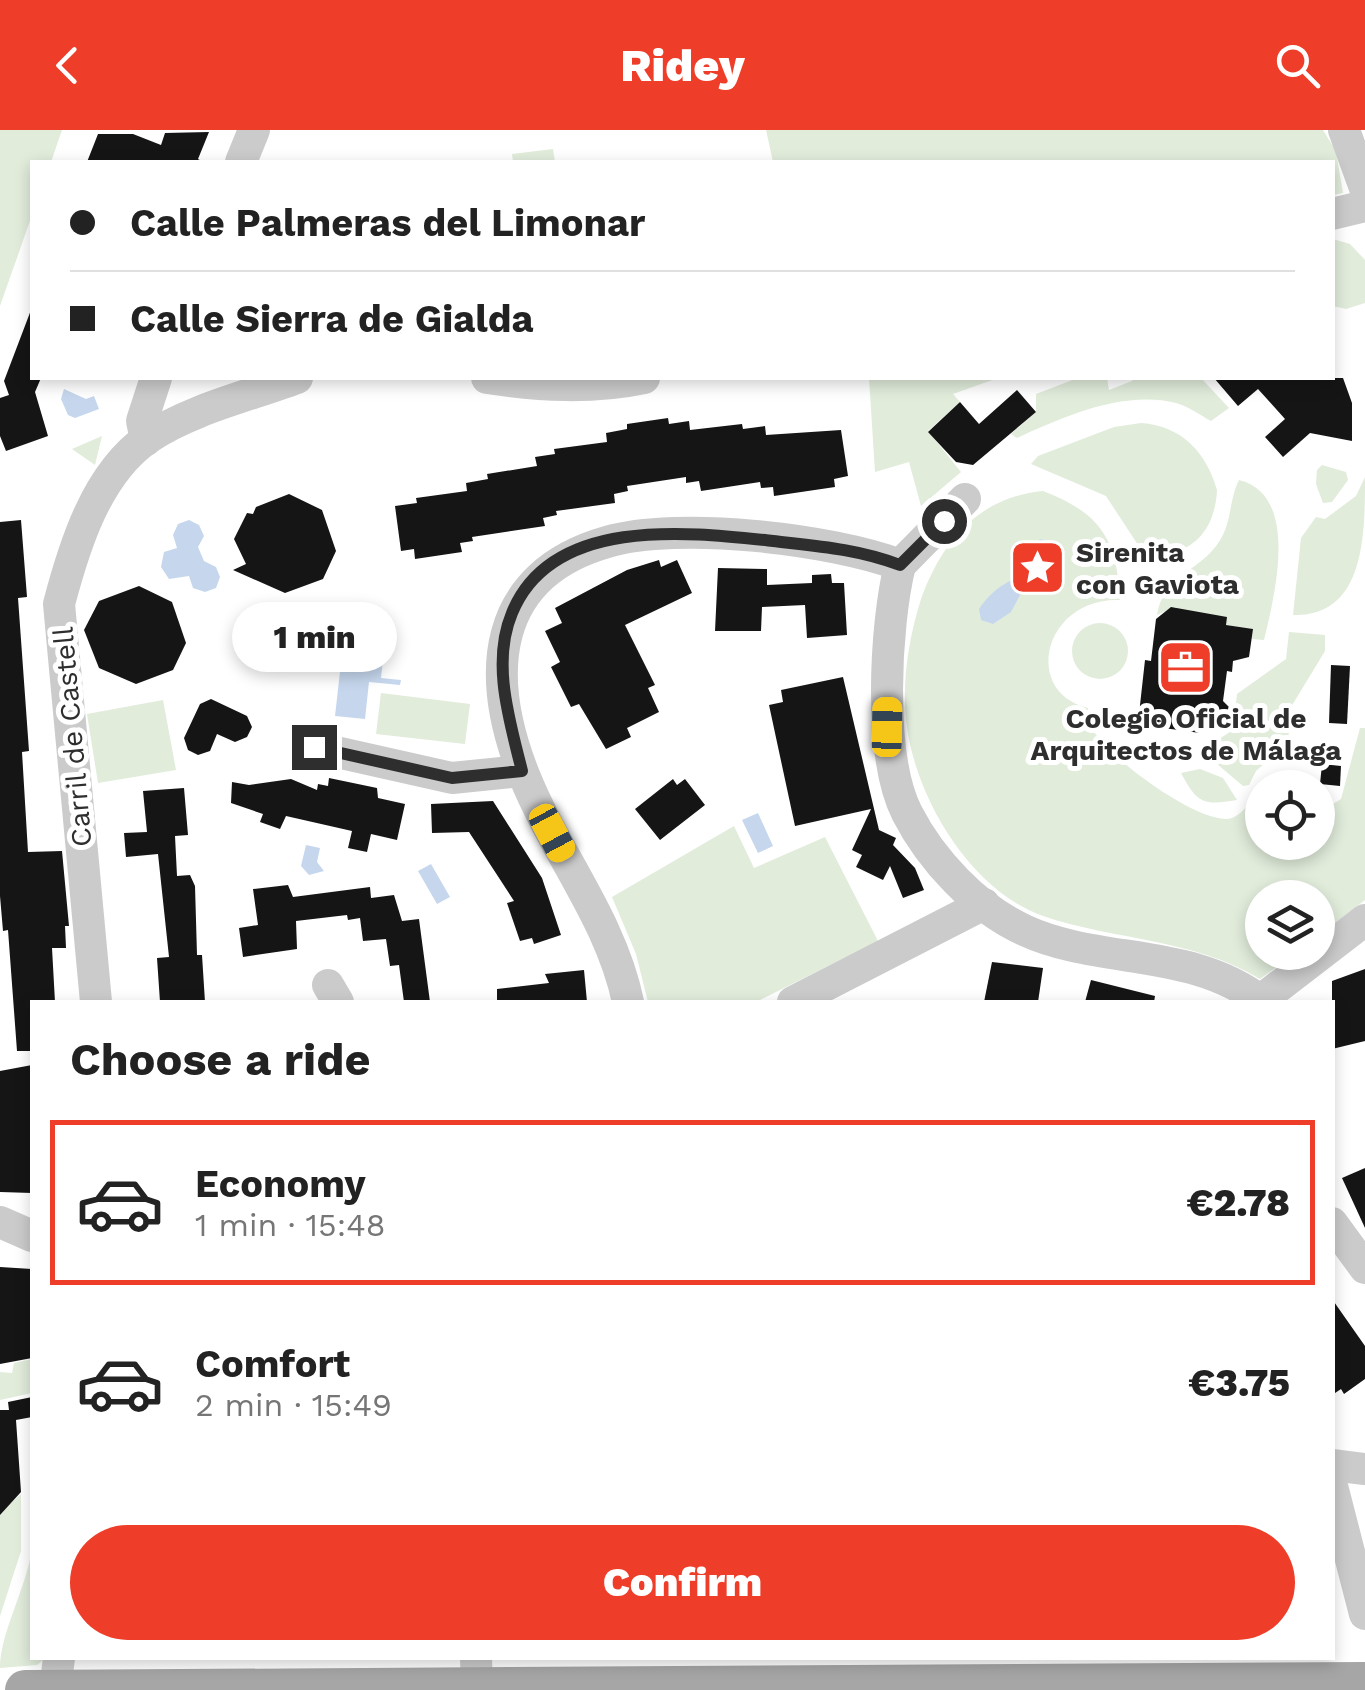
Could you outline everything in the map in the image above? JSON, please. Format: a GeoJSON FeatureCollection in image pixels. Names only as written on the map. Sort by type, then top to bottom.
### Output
{"type":"FeatureCollection","features":[{"type":"Feature","properties":{"kind":"main road"},"geometry":{"type":"LineString","coordinates":[[48,1681],[477,1677],[781,1686],[987,1677],[1365,1682]]}},
{"type":"Feature","properties":{"kind":"street"},"geometry":{"type":"LineString","coordinates":[[242,160],[254,130]]}},
{"type":"Feature","properties":{"kind":"street"},"geometry":{"type":"LineString","coordinates":[[1344,130],[1365,188]]}},
{"type":"Feature","properties":{"kind":"street"},"geometry":{"type":"LineString","coordinates":[[1335,213],[1365,206]]}},
{"type":"Feature","properties":{"kind":"street"},"geometry":{"type":"LineString","coordinates":[[155,380],[142,421],[146,440],[292,380]]}},
{"type":"Feature","properties":{"kind":"street"},"geometry":{"type":"LineString","coordinates":[[499,380],[536,386],[633,380]]}},
{"type":"Feature","properties":{"kind":"street","name":"Carril de Castell"},"geometry":{"type":"LineString","coordinates":[[96,1000],[60,604],[72,554],[93,507],[146,440]]}},
{"type":"Feature","properties":{"kind":"street"},"geometry":{"type":"LineString","coordinates":[[965,499],[900,565],[890,606],[887,727],[906,812],[965,892],[1025,931],[1117,954],[1170,960],[1260,1000]]}},
{"type":"Feature","properties":{"kind":"street"},"geometry":{"type":"LineString","coordinates":[[627,1000],[612,946],[522,771],[506,710],[505,647],[511,614],[526,587],[557,562],[621,538],[700,533],[864,551],[900,565]]}},
{"type":"Feature","properties":{"kind":"street"},"geometry":{"type":"LineString","coordinates":[[314,747],[452,778],[522,771]]}},
{"type":"Feature","properties":{"kind":"street"},"geometry":{"type":"LineString","coordinates":[[797,1000],[984,904]]}},
{"type":"Feature","properties":{"kind":"street"},"geometry":{"type":"LineString","coordinates":[[1263,1000],[1365,920]]}},
{"type":"Feature","properties":{"kind":"street"},"geometry":{"type":"LineString","coordinates":[[0,1222],[30,1235]]}},
{"type":"Feature","properties":{"kind":"street"},"geometry":{"type":"LineString","coordinates":[[1335,1228],[1365,1268]]}},
{"type":"Feature","properties":{"kind":"street"},"geometry":{"type":"LineString","coordinates":[[1335,1465],[1365,1469]]}},
{"type":"Feature","properties":{"kind":"street"},"geometry":{"type":"LineString","coordinates":[[1335,1498],[1365,1614]]}},
{"type":"Feature","properties":{"kind":"green space"},"geometry":{"type":"Polygon","coordinates":[[[0,130],[62,130],[52,160],[30,160],[30,221],[0,306],[0,130]]]}},
{"type":"Feature","properties":{"kind":"green space"},"geometry":{"type":"Polygon","coordinates":[[[766,130],[1323,130],[1336,151],[1343,193],[1335,195],[1335,160],[773,160],[766,130]]]}},
{"type":"Feature","properties":{"kind":"green space"},"geometry":{"type":"Polygon","coordinates":[[[553,149],[555,160],[513,160],[512,154],[553,149]]]}},
{"type":"Feature","properties":{"kind":"green space"},"geometry":{"type":"Polygon","coordinates":[[[1335,240],[1350,244],[1365,260],[1365,303],[1346,309],[1335,306],[1335,240]]]}},
{"type":"Feature","properties":{"kind":"green space"},"geometry":{"type":"Polygon","coordinates":[[[869,380],[992,380],[953,394],[960,402],[928,431],[961,472],[921,506],[909,462],[875,472],[869,380]]]}},
{"type":"Feature","properties":{"kind":"green space"},"geometry":{"type":"Polygon","coordinates":[[[1072,380],[1107,380],[1109,390],[1132,380],[1203,380],[1229,408],[1211,421],[1176,403],[1135,400],[1074,414],[1017,438],[1011,434],[1036,412],[1036,394],[1072,380]]]}},
{"type":"Feature","properties":{"kind":"green space"},"geometry":{"type":"Polygon","coordinates":[[[1141,423],[1169,429],[1190,443],[1206,464],[1217,490],[1205,531],[1186,548],[1174,552],[1144,554],[1106,496],[1031,464],[1038,456],[1114,427],[1141,423]]]}},
{"type":"Feature","properties":{"kind":"green space"},"geometry":{"type":"Polygon","coordinates":[[[102,436],[95,465],[72,449],[102,436]]]}},
{"type":"Feature","properties":{"kind":"green space"},"geometry":{"type":"Polygon","coordinates":[[[1322,465],[1346,472],[1348,480],[1332,502],[1323,503],[1316,484],[1317,470],[1322,465]]]}},
{"type":"Feature","properties":{"kind":"green space"},"geometry":{"type":"Polygon","coordinates":[[[1365,477],[1361,547],[1347,588],[1335,602],[1317,612],[1293,615],[1301,538],[1316,517],[1325,519],[1356,496],[1365,477]]]}},
{"type":"Feature","properties":{"kind":"green space"},"geometry":{"type":"Polygon","coordinates":[[[1239,480],[1258,489],[1270,505],[1277,526],[1277,575],[1264,640],[1252,639],[1252,629],[1226,625],[1226,617],[1185,613],[1175,607],[1157,615],[1171,585],[1218,543],[1239,480]]]}},
{"type":"Feature","properties":{"kind":"green space"},"geometry":{"type":"Polygon","coordinates":[[[1043,491],[1079,509],[1102,530],[1115,560],[1120,600],[1094,603],[1074,613],[1059,629],[1050,647],[1049,666],[1054,684],[1067,699],[1088,708],[1097,736],[1112,752],[1176,800],[1218,818],[1232,818],[1245,808],[1245,860],[1335,860],[1335,803],[1341,799],[1360,728],[1365,728],[1365,900],[1335,923],[1335,880],[1245,880],[1245,970],[1272,970],[1260,979],[1208,955],[1071,924],[1016,903],[969,862],[933,807],[911,748],[905,704],[908,659],[921,599],[940,558],[966,526],[1000,502],[1043,491]]]}},
{"type":"Feature","properties":{"kind":"green space"},"geometry":{"type":"Polygon","coordinates":[[[1100,623],[1120,631],[1128,651],[1120,671],[1100,679],[1080,671],[1072,651],[1080,631],[1100,623]]]}},
{"type":"Feature","properties":{"kind":"green space"},"geometry":{"type":"Polygon","coordinates":[[[1289,632],[1325,635],[1325,651],[1291,707],[1288,742],[1257,770],[1245,770],[1243,786],[1217,764],[1196,754],[1233,730],[1237,694],[1286,659],[1289,632]]]}},
{"type":"Feature","properties":{"kind":"green space"},"geometry":{"type":"Polygon","coordinates":[[[381,693],[470,704],[465,744],[376,734],[381,693]]]}},
{"type":"Feature","properties":{"kind":"green space"},"geometry":{"type":"Polygon","coordinates":[[[163,700],[176,770],[98,783],[87,714],[163,700]]]}},
{"type":"Feature","properties":{"kind":"green space"},"geometry":{"type":"Polygon","coordinates":[[[1200,769],[1223,778],[1237,800],[1216,803],[1197,796],[1181,773],[1200,769]]]}},
{"type":"Feature","properties":{"kind":"green space"},"geometry":{"type":"Polygon","coordinates":[[[734,826],[754,868],[825,837],[878,941],[760,1000],[648,1000],[636,954],[612,897],[734,826]]]}},
{"type":"Feature","properties":{"kind":"green space"},"geometry":{"type":"Polygon","coordinates":[[[30,1359],[30,1393],[0,1400],[0,1372],[12,1373],[14,1363],[30,1359]]]}},
{"type":"Feature","properties":{"kind":"green space"},"geometry":{"type":"Polygon","coordinates":[[[21,1494],[21,1551],[0,1616],[0,1499],[12,1502],[21,1494]]]}},
{"type":"Feature","properties":{"kind":"green space"},"geometry":{"type":"Polygon","coordinates":[[[30,1557],[30,1660],[43,1660],[37,1665],[0,1668],[4,1640],[30,1557]]]}},
{"type":"Feature","properties":{"kind":"water"},"geometry":{"type":"Polygon","coordinates":[[[64,389],[86,399],[94,396],[99,409],[75,418],[68,415],[61,399],[64,389]]]}},
{"type":"Feature","properties":{"kind":"water"},"geometry":{"type":"Polygon","coordinates":[[[189,520],[199,525],[204,536],[198,547],[204,561],[216,567],[220,577],[216,588],[205,592],[193,588],[189,576],[169,579],[161,567],[164,552],[177,548],[173,535],[178,524],[189,520]]]}},
{"type":"Feature","properties":{"kind":"water"},"geometry":{"type":"Polygon","coordinates":[[[1040,539],[1057,545],[1061,555],[1044,564],[1026,584],[1011,612],[993,624],[981,620],[979,609],[993,593],[1036,567],[1040,557],[1034,546],[1040,539]]]}},
{"type":"Feature","properties":{"kind":"water"},"geometry":{"type":"Polygon","coordinates":[[[342,654],[383,659],[381,678],[401,680],[400,685],[369,682],[365,719],[335,716],[342,654]]]}},
{"type":"Feature","properties":{"kind":"water"},"geometry":{"type":"Polygon","coordinates":[[[758,813],[773,846],[758,853],[742,820],[758,813]]]}},
{"type":"Feature","properties":{"kind":"water"},"geometry":{"type":"Polygon","coordinates":[[[306,845],[320,848],[317,862],[324,871],[309,875],[301,866],[306,845]]]}},
{"type":"Feature","properties":{"kind":"water"},"geometry":{"type":"Polygon","coordinates":[[[431,864],[450,897],[437,904],[418,871],[431,864]]]}},
{"type":"Feature","properties":{"kind":"building"},"geometry":{"type":"Polygon","coordinates":[[[209,132],[200,160],[88,160],[98,134],[133,134],[161,145],[165,133],[209,132]]]}},
{"type":"Feature","properties":{"kind":"building"},"geometry":{"type":"Polygon","coordinates":[[[30,313],[30,380],[40,380],[35,392],[48,436],[6,451],[0,436],[0,398],[9,395],[4,381],[30,313]]]}},
{"type":"Feature","properties":{"kind":"building"},"geometry":{"type":"Polygon","coordinates":[[[1343,378],[1352,403],[1352,441],[1310,433],[1283,457],[1265,437],[1285,419],[1258,389],[1238,406],[1216,380],[1343,378]]]}},
{"type":"Feature","properties":{"kind":"building"},"geometry":{"type":"Polygon","coordinates":[[[1017,390],[1036,412],[973,465],[956,462],[928,432],[960,402],[979,424],[1017,390]]]}},
{"type":"Feature","properties":{"kind":"building"},"geometry":{"type":"Polygon","coordinates":[[[668,418],[669,424],[689,421],[690,430],[742,424],[743,429],[765,426],[766,435],[841,430],[848,476],[834,479],[835,487],[774,496],[773,487],[761,488],[760,482],[701,491],[699,481],[686,483],[686,477],[627,486],[628,491],[614,494],[615,503],[556,511],[557,515],[543,518],[545,526],[472,537],[473,541],[460,543],[462,552],[415,559],[414,549],[401,551],[395,506],[417,503],[416,498],[467,491],[466,483],[488,479],[487,474],[537,466],[535,457],[555,454],[554,449],[607,442],[606,433],[627,429],[627,424],[668,418]]]}},
{"type":"Feature","properties":{"kind":"building"},"geometry":{"type":"Polygon","coordinates":[[[289,494],[322,510],[336,551],[323,579],[285,593],[233,570],[246,564],[234,539],[247,513],[253,514],[256,507],[289,494]]]}},
{"type":"Feature","properties":{"kind":"building"},"geometry":{"type":"Polygon","coordinates":[[[21,520],[27,597],[18,598],[29,751],[22,752],[28,852],[62,851],[69,926],[65,926],[66,948],[52,948],[55,1000],[30,1000],[30,1051],[17,1051],[8,930],[3,931],[0,896],[0,522],[21,520]]]}},
{"type":"Feature","properties":{"kind":"building"},"geometry":{"type":"Polygon","coordinates":[[[659,560],[661,567],[677,560],[692,593],[625,625],[655,685],[648,688],[659,712],[627,728],[631,737],[606,749],[579,704],[571,707],[551,667],[560,662],[545,631],[562,623],[555,608],[627,570],[659,560]]]}},
{"type":"Feature","properties":{"kind":"building"},"geometry":{"type":"Polygon","coordinates":[[[718,568],[767,569],[767,585],[812,583],[812,575],[831,574],[832,583],[844,583],[847,635],[807,638],[805,605],[762,607],[761,631],[715,631],[718,568]]]}},
{"type":"Feature","properties":{"kind":"building"},"geometry":{"type":"Polygon","coordinates":[[[139,586],[172,602],[186,643],[173,670],[136,684],[99,668],[84,630],[99,601],[139,586]]]}},
{"type":"Feature","properties":{"kind":"building"},"geometry":{"type":"Polygon","coordinates":[[[1171,607],[1227,617],[1226,625],[1253,629],[1249,657],[1233,661],[1232,672],[1227,671],[1223,701],[1235,713],[1201,722],[1200,733],[1149,726],[1151,715],[1139,714],[1145,660],[1151,661],[1156,619],[1171,607]]]}},
{"type":"Feature","properties":{"kind":"building"},"geometry":{"type":"Polygon","coordinates":[[[1331,665],[1350,666],[1347,724],[1329,723],[1331,665]]]}},
{"type":"Feature","properties":{"kind":"building"},"geometry":{"type":"Polygon","coordinates":[[[843,677],[879,830],[896,838],[893,845],[915,868],[924,890],[903,898],[890,866],[883,880],[856,867],[862,855],[852,850],[871,809],[795,826],[769,705],[783,702],[781,690],[843,677]]]}},
{"type":"Feature","properties":{"kind":"building"},"geometry":{"type":"Polygon","coordinates":[[[211,699],[247,716],[252,727],[247,737],[235,742],[217,734],[210,751],[198,755],[188,750],[184,738],[200,704],[211,699]]]}},
{"type":"Feature","properties":{"kind":"building"},"geometry":{"type":"Polygon","coordinates":[[[1322,764],[1341,766],[1340,786],[1335,786],[1335,770],[1321,770],[1322,764]]]}},
{"type":"Feature","properties":{"kind":"building"},"geometry":{"type":"Polygon","coordinates":[[[329,778],[377,788],[378,798],[405,804],[397,840],[371,834],[367,852],[348,848],[352,831],[286,816],[280,829],[260,822],[263,814],[231,803],[232,782],[249,785],[291,779],[317,790],[318,784],[328,786],[329,778]]]}},
{"type":"Feature","properties":{"kind":"building"},"geometry":{"type":"Polygon","coordinates":[[[673,779],[677,785],[685,779],[705,805],[660,840],[635,809],[673,779]]]}},
{"type":"Feature","properties":{"kind":"building"},"geometry":{"type":"Polygon","coordinates":[[[184,788],[188,835],[175,836],[177,876],[190,875],[195,886],[197,955],[202,955],[205,1000],[160,1000],[157,958],[169,957],[158,854],[126,857],[124,833],[147,832],[143,791],[184,788]]]}},
{"type":"Feature","properties":{"kind":"building"},"geometry":{"type":"Polygon","coordinates":[[[493,801],[542,878],[561,935],[534,944],[532,938],[520,941],[507,903],[514,901],[469,832],[432,833],[431,804],[493,801]]]}},
{"type":"Feature","properties":{"kind":"building"},"geometry":{"type":"Polygon","coordinates":[[[288,885],[293,897],[370,887],[371,898],[394,895],[402,921],[419,919],[430,1000],[404,1000],[399,965],[390,966],[386,939],[363,941],[360,918],[348,920],[347,915],[296,921],[297,949],[243,957],[239,928],[258,925],[253,889],[288,885]]]}},
{"type":"Feature","properties":{"kind":"building"},"geometry":{"type":"Polygon","coordinates":[[[992,962],[1043,968],[1038,1000],[984,1000],[992,962]]]}},
{"type":"Feature","properties":{"kind":"building"},"geometry":{"type":"Polygon","coordinates":[[[1365,969],[1365,1041],[1335,1048],[1332,981],[1365,969]]]}},
{"type":"Feature","properties":{"kind":"building"},"geometry":{"type":"Polygon","coordinates":[[[584,970],[587,1000],[497,1000],[497,989],[549,983],[545,974],[584,970]]]}},
{"type":"Feature","properties":{"kind":"building"},"geometry":{"type":"Polygon","coordinates":[[[1091,980],[1155,996],[1154,1000],[1086,1000],[1091,980]]]}},
{"type":"Feature","properties":{"kind":"building"},"geometry":{"type":"Polygon","coordinates":[[[30,1065],[30,1193],[0,1192],[0,1071],[30,1065]]]}},
{"type":"Feature","properties":{"kind":"building"},"geometry":{"type":"Polygon","coordinates":[[[1365,1168],[1365,1228],[1342,1178],[1365,1168]]]}},
{"type":"Feature","properties":{"kind":"building"},"geometry":{"type":"Polygon","coordinates":[[[0,1267],[30,1269],[30,1358],[0,1364],[0,1267]]]}},
{"type":"Feature","properties":{"kind":"building"},"geometry":{"type":"Polygon","coordinates":[[[1335,1303],[1365,1346],[1365,1379],[1344,1394],[1341,1389],[1335,1393],[1335,1303]]]}},
{"type":"Feature","properties":{"kind":"building"},"geometry":{"type":"Polygon","coordinates":[[[30,1397],[30,1417],[16,1420],[21,1492],[0,1515],[0,1410],[9,1410],[8,1402],[30,1397]]]}},
{"type":"Feature","properties":{"kind":"place","name":"Sirenita con Gaviota"},"geometry":{"type":"Point","coordinates":[1037,568]}},
{"type":"Feature","properties":{"kind":"place","name":"Colegio Oficial de Arquitectos de Málaga"},"geometry":{"type":"Point","coordinates":[1186,667]}},
{"type":"Feature","properties":{"kind":"route"},"geometry":{"type":"LineString","coordinates":[[314,747],[452,778],[522,771],[506,710],[505,647],[511,614],[526,587],[557,562],[588,547],[654,533],[700,533],[864,551],[900,565],[944,521]]}}]}
